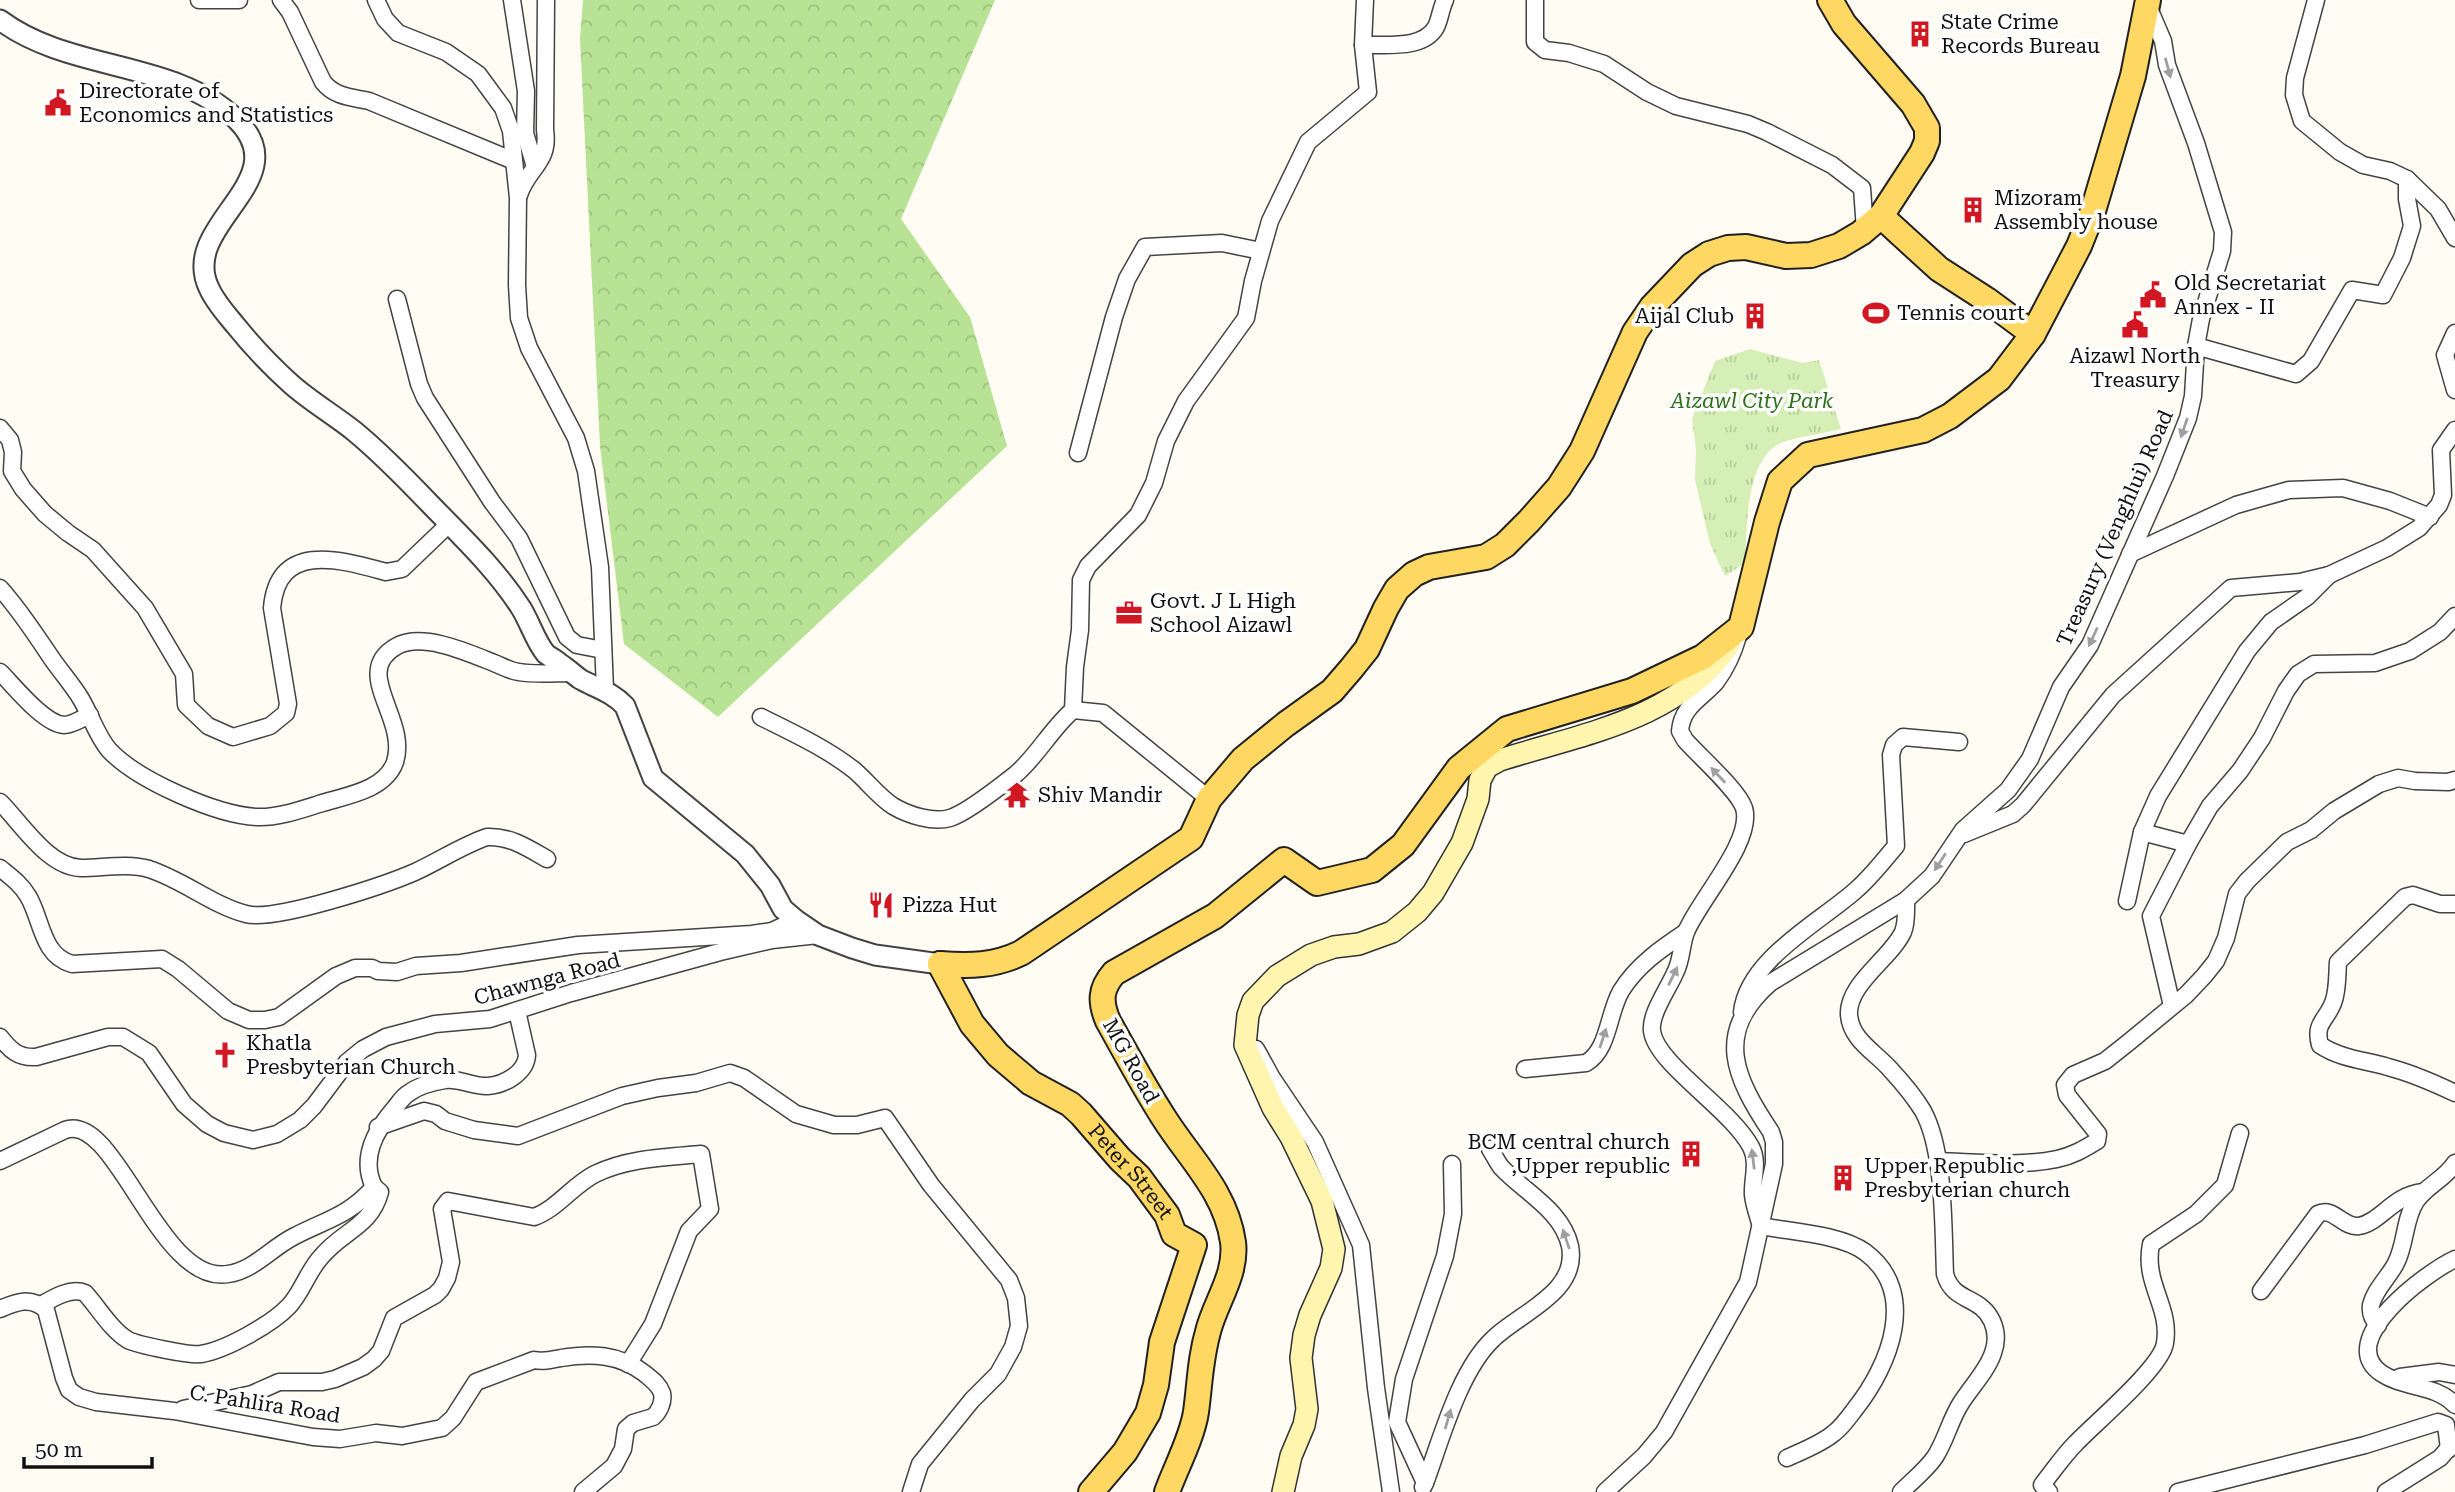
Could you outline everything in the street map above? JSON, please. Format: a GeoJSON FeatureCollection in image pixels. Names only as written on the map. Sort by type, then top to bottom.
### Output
{"type":"FeatureCollection","features":[{"type":"Feature","properties":{"kind":"main road"},"geometry":{"type":"LineString","coordinates":[[940,964],[984,966],[1003,962],[1021,953],[1191,838],[1209,799],[1243,760],[1338,683],[1367,649],[1397,589],[1413,574],[1429,567],[1486,557],[1505,545],[1559,487],[1582,451],[1635,332],[1652,307],[1692,265],[1709,254],[1728,248],[1746,247],[1786,256],[1811,255],[1839,246],[1873,223],[1922,153],[1927,141],[1927,128],[1913,104],[1844,24],[1830,0]]}},
{"type":"Feature","properties":{"kind":"main road"},"geometry":{"type":"LineString","coordinates":[[1283,1492],[1291,1456],[1304,1425],[1307,1409],[1301,1358],[1304,1335],[1331,1268],[1334,1249],[1322,1201],[1245,1045],[1245,1029],[1252,1001],[1277,976],[1311,955],[1334,947],[1359,944],[1392,932],[1417,912],[1433,893],[1462,843],[1478,799],[1480,780],[1487,767],[1507,758],[1610,727],[1676,697],[1704,675],[1741,627],[1780,481],[1808,455],[1923,430],[1950,416],[1999,379],[2033,334],[2079,246],[2093,211],[2133,76],[2148,2]]}},
{"type":"Feature","properties":{"kind":"main road"},"geometry":{"type":"LineString","coordinates":[[1873,223],[2033,334]]}},
{"type":"Feature","properties":{"kind":"main road","name":"MG Road"},"geometry":{"type":"LineString","coordinates":[[1167,1492],[1191,1433],[1196,1413],[1199,1370],[1209,1328],[1230,1276],[1233,1243],[1217,1193],[1164,1119],[1108,1021],[1102,1008],[1101,995],[1106,982],[1114,973],[1215,916],[1284,860],[1317,883],[1372,870],[1403,845],[1459,768],[1507,729],[1632,691],[1703,657],[1741,627]]}},
{"type":"Feature","properties":{"kind":"main road","name":"Peter Street"},"geometry":{"type":"LineString","coordinates":[[940,964],[972,1024],[998,1055],[1031,1083],[1070,1104],[1081,1114],[1139,1177],[1167,1215],[1174,1234],[1194,1245],[1162,1342],[1156,1385],[1148,1413],[1125,1452],[1091,1492]]}},
{"type":"Feature","properties":{"kind":"street"},"geometry":{"type":"LineString","coordinates":[[199,0],[239,0]]}},
{"type":"Feature","properties":{"kind":"street"},"geometry":{"type":"LineString","coordinates":[[281,0],[290,12],[329,90],[346,97],[369,101],[514,161]]}},
{"type":"Feature","properties":{"kind":"street"},"geometry":{"type":"LineString","coordinates":[[376,0],[379,11],[391,27],[408,38],[457,58],[478,74],[488,85],[512,131],[518,198],[519,318],[529,348],[562,407],[582,455],[600,567],[605,690]]}},
{"type":"Feature","properties":{"kind":"street"},"geometry":{"type":"LineString","coordinates":[[512,0],[526,91],[525,133],[535,167]]}},
{"type":"Feature","properties":{"kind":"street"},"geometry":{"type":"LineString","coordinates":[[518,198],[524,180],[545,155],[547,142],[546,0]]}},
{"type":"Feature","properties":{"kind":"street"},"geometry":{"type":"LineString","coordinates":[[1073,710],[1081,580],[1088,566],[1138,515],[1154,483],[1166,441],[1186,401],[1246,318],[1270,220],[1308,142],[1368,92],[1363,46],[1365,0]]}},
{"type":"Feature","properties":{"kind":"street"},"geometry":{"type":"LineString","coordinates":[[1363,46],[1416,43],[1427,37],[1436,26],[1445,0]]}},
{"type":"Feature","properties":{"kind":"street"},"geometry":{"type":"LineString","coordinates":[[1535,0],[1534,35],[1538,45],[1545,50],[1569,53],[1604,64],[1647,92],[1676,106],[1748,124],[1832,165],[1863,188],[1873,223]]}},
{"type":"Feature","properties":{"kind":"street"},"geometry":{"type":"LineString","coordinates":[[2316,0],[2295,78],[2294,94],[2302,121],[2340,152],[2363,165],[2390,171],[2407,179],[2438,209],[2455,238]]}},
{"type":"Feature","properties":{"kind":"street","name":"Treasury (Venghlui) Road"},"geometry":{"type":"LineString","coordinates":[[1741,1018],[1760,991],[1770,983],[1906,900],[1932,876],[1958,836],[2020,776],[2061,687],[2090,645],[2165,476],[2188,418],[2194,386],[2196,346],[2222,251],[2223,232],[2196,143],[2167,65],[2163,41],[2148,2]]}},
{"type":"Feature","properties":{"kind":"street"},"geometry":{"type":"LineString","coordinates":[[0,20],[42,45],[187,88],[213,99],[246,129],[254,146],[255,164],[235,204],[209,240],[203,255],[203,271],[209,289],[225,313],[291,384],[375,449],[449,523],[501,580],[520,607],[546,654],[572,673],[605,690],[625,706],[653,778],[745,854],[770,885],[783,909],[818,935],[875,955],[940,964]]}},
{"type":"Feature","properties":{"kind":"street"},"geometry":{"type":"LineString","coordinates":[[2196,346],[2297,374],[2311,361],[2352,290],[2383,295],[2402,258],[2412,226],[2407,200],[2407,179]]}},
{"type":"Feature","properties":{"kind":"street"},"geometry":{"type":"LineString","coordinates":[[1078,453],[1126,279],[1145,247],[1222,243],[1261,251]]}},
{"type":"Feature","properties":{"kind":"street"},"geometry":{"type":"LineString","coordinates":[[397,299],[425,398],[492,502],[519,538],[567,637],[572,643],[603,650]]}},
{"type":"Feature","properties":{"kind":"street"},"geometry":{"type":"LineString","coordinates":[[2455,333],[2445,355],[2455,390]]}},
{"type":"Feature","properties":{"kind":"street"},"geometry":{"type":"LineString","coordinates":[[0,428],[10,440],[13,452],[12,471],[23,489],[45,514],[93,550],[145,608],[184,674],[186,705],[208,726],[233,737],[270,726],[286,713],[288,704],[272,608],[280,580],[289,570],[309,561],[333,559],[394,572],[402,569],[449,523]]}},
{"type":"Feature","properties":{"kind":"street"},"geometry":{"type":"LineString","coordinates":[[1958,836],[2013,814],[2024,805],[2113,695],[2231,588],[2300,582],[2329,575],[2387,548],[2419,528],[2450,496],[2441,471],[2441,450],[2455,430]]}},
{"type":"Feature","properties":{"kind":"street"},"geometry":{"type":"LineString","coordinates":[[2130,554],[2236,505],[2289,490],[2343,488],[2390,501],[2430,517]]}},
{"type":"Feature","properties":{"kind":"street"},"geometry":{"type":"LineString","coordinates":[[2127,901],[2142,832],[2169,778],[2254,640],[2271,622],[2308,597],[2329,575]]}},
{"type":"Feature","properties":{"kind":"street"},"geometry":{"type":"LineString","coordinates":[[0,588],[24,616],[90,715],[99,736],[124,764],[192,800],[258,817],[298,810],[356,793],[372,787],[384,778],[393,767],[397,753],[397,737],[393,719],[378,683],[377,671],[382,659],[399,645],[417,642],[443,644],[517,672],[572,673]]}},
{"type":"Feature","properties":{"kind":"street"},"geometry":{"type":"LineString","coordinates":[[2172,1006],[2151,916],[2210,806],[2240,771],[2262,738],[2286,691],[2298,674],[2314,664],[2375,663],[2410,651],[2440,632],[2455,617]]}},
{"type":"Feature","properties":{"kind":"street"},"geometry":{"type":"LineString","coordinates":[[1741,627],[1733,657],[1707,691],[1684,712],[1680,731],[1740,801],[1745,825],[1738,845],[1686,932],[1677,970],[1652,1023],[1654,1040],[1660,1052],[1731,1119],[1751,1146],[1754,1160],[1753,1193],[1761,1226]]}},
{"type":"Feature","properties":{"kind":"street"},"geometry":{"type":"LineString","coordinates":[[0,671],[41,713],[55,723],[68,725],[90,715]]}},
{"type":"Feature","properties":{"kind":"street"},"geometry":{"type":"LineString","coordinates":[[761,717],[853,769],[894,806],[924,818],[950,818],[991,794],[1019,771],[1041,748],[1058,722],[1073,710],[1103,713],[1209,799]]}},
{"type":"Feature","properties":{"kind":"street"},"geometry":{"type":"LineString","coordinates":[[1605,1492],[1664,1432],[1748,1282],[1774,1164],[1774,1142],[1739,1075],[1734,1049],[1735,1031],[1741,1018],[1747,990],[1758,971],[1857,888],[1895,846],[1891,755],[1894,745],[1903,737],[1959,741]]}},
{"type":"Feature","properties":{"kind":"street"},"geometry":{"type":"LineString","coordinates":[[1937,1161],[2022,1162],[2057,1159],[2080,1151],[2097,1141],[2098,1134],[2067,1095],[2065,1085],[2073,1075],[2105,1061],[2186,995],[2216,961],[2226,938],[2237,894],[2247,881],[2287,842],[2311,830],[2334,811],[2379,784],[2398,778],[2415,781],[2455,780]]}},
{"type":"Feature","properties":{"kind":"street"},"geometry":{"type":"LineString","coordinates":[[0,802],[49,856],[61,863],[77,868],[147,868],[172,877],[236,911],[257,916],[286,913],[400,878],[487,837],[516,842],[547,859]]}},
{"type":"Feature","properties":{"kind":"street"},"geometry":{"type":"LineString","coordinates":[[2142,832],[2188,844]]}},
{"type":"Feature","properties":{"kind":"street"},"geometry":{"type":"LineString","coordinates":[[0,869],[26,893],[46,941],[56,957],[72,964],[162,959],[228,1011],[249,1020],[279,1017],[336,976],[355,968],[397,972],[416,966],[578,945],[752,934],[772,931],[796,920]]}},
{"type":"Feature","properties":{"kind":"street"},"geometry":{"type":"LineString","coordinates":[[2455,904],[2440,904],[2413,895],[2399,901],[2370,933],[2338,962],[2333,1004],[2317,1033],[2320,1045],[2334,1054],[2390,1067],[2455,1093]]}},
{"type":"Feature","properties":{"kind":"street"},"geometry":{"type":"LineString","coordinates":[[1901,1492],[1933,1459],[1960,1405],[1988,1363],[1996,1343],[1996,1332],[1986,1311],[1981,1305],[1958,1295],[1948,1285],[1945,1274],[1940,1186],[1931,1129],[1923,1111],[1892,1070],[1854,1033],[1849,1012],[1858,989],[1904,930],[1906,900]]}},
{"type":"Feature","properties":{"kind":"street"},"geometry":{"type":"LineString","coordinates":[[1525,1069],[1586,1063],[1594,1058],[1601,1047],[1612,1008],[1622,989],[1638,969],[1686,932]]}},
{"type":"Feature","properties":{"kind":"street","name":"Chawnga Road"},"geometry":{"type":"LineString","coordinates":[[0,1037],[14,1052],[36,1057],[108,1037],[123,1037],[149,1053],[184,1104],[197,1117],[214,1129],[253,1140],[277,1135],[300,1120],[347,1062],[379,1041],[421,1027],[481,1021],[720,952],[772,940],[818,935]]}},
{"type":"Feature","properties":{"kind":"street"},"geometry":{"type":"LineString","coordinates":[[0,1309],[23,1301],[41,1305],[54,1297],[79,1290],[85,1293],[126,1339],[142,1345],[199,1355],[231,1343],[264,1325],[289,1306],[318,1260],[332,1244],[372,1214],[380,1192],[368,1175],[369,1156],[379,1127],[408,1093],[430,1083],[457,1079],[488,1086],[520,1073],[527,1062],[527,1055],[517,1011]]}},
{"type":"Feature","properties":{"kind":"street"},"geometry":{"type":"LineString","coordinates":[[1245,1029],[1272,1078],[1315,1143],[1361,1245],[1376,1388],[1391,1492]]}},
{"type":"Feature","properties":{"kind":"street"},"geometry":{"type":"LineString","coordinates":[[379,1127],[424,1111],[436,1114],[445,1121],[474,1129],[518,1136],[622,1096],[696,1083],[730,1073],[744,1078],[796,1114],[834,1125],[858,1125],[886,1118],[931,1185],[1009,1280],[1016,1298],[1019,1326],[1013,1347],[998,1374],[972,1400],[920,1464],[911,1492]]}},
{"type":"Feature","properties":{"kind":"street"},"geometry":{"type":"LineString","coordinates":[[0,1161],[71,1128],[82,1130],[104,1150],[128,1179],[181,1257],[218,1275],[238,1272],[257,1263],[290,1238],[321,1225],[360,1203],[374,1187]]}},
{"type":"Feature","properties":{"kind":"street"},"geometry":{"type":"LineString","coordinates":[[2049,1492],[2042,1485],[2058,1463],[2148,1371],[2165,1346],[2166,1317],[2153,1287],[2147,1261],[2151,1244],[2196,1214],[2225,1185],[2240,1133]]}},
{"type":"Feature","properties":{"kind":"street"},"geometry":{"type":"LineString","coordinates":[[1423,1487],[1451,1408],[1470,1371],[1492,1340],[1556,1290],[1567,1272],[1570,1247],[1558,1219],[1500,1165],[1490,1149]]}},
{"type":"Feature","properties":{"kind":"street"},"geometry":{"type":"LineString","coordinates":[[174,1411],[252,1394],[279,1382],[322,1382],[335,1379],[374,1359],[381,1351],[394,1318],[435,1295],[447,1278],[451,1262],[442,1209],[448,1201],[534,1217],[544,1213],[594,1174],[649,1159],[701,1154],[710,1209],[689,1231],[653,1324],[628,1364]]}},
{"type":"Feature","properties":{"kind":"street"},"geometry":{"type":"LineString","coordinates":[[2378,1325],[2373,1320],[2370,1309],[2374,1297],[2396,1264],[2403,1248],[2408,1218],[2414,1203],[2423,1192],[2446,1176],[2455,1163]]}},
{"type":"Feature","properties":{"kind":"street"},"geometry":{"type":"LineString","coordinates":[[1423,1487],[1397,1422],[1404,1379],[1445,1256],[1453,1214],[1452,1164]]}},
{"type":"Feature","properties":{"kind":"street"},"geometry":{"type":"LineString","coordinates":[[2261,1291],[2318,1214],[2330,1212],[2344,1223],[2356,1226],[2368,1223],[2402,1197],[2423,1192]]}},
{"type":"Feature","properties":{"kind":"street"},"geometry":{"type":"LineString","coordinates":[[1761,1226],[1841,1241],[1862,1250],[1883,1267],[1892,1289],[1895,1316],[1890,1345],[1867,1394],[1835,1433],[1787,1458]]}},
{"type":"Feature","properties":{"kind":"street"},"geometry":{"type":"LineString","coordinates":[[2455,1259],[2423,1279],[2390,1306],[2378,1325],[2369,1348],[2372,1365],[2390,1378],[2432,1390],[2450,1399],[2455,1405]]}},
{"type":"Feature","properties":{"kind":"street","name":"C. Pahlira Road"},"geometry":{"type":"LineString","coordinates":[[41,1305],[49,1318],[64,1378],[69,1390],[79,1397],[96,1402],[174,1411],[313,1437],[340,1439],[376,1433],[402,1436],[442,1427],[453,1418],[476,1382],[534,1360],[541,1362],[594,1356],[614,1357],[657,1384],[663,1397],[661,1406],[653,1417],[634,1423],[626,1429],[623,1449],[614,1466],[583,1492]]}},
{"type":"Feature","properties":{"kind":"street"},"geometry":{"type":"LineString","coordinates":[[2390,1378],[2439,1372],[2455,1375]]}},
{"type":"Feature","properties":{"kind":"street"},"geometry":{"type":"LineString","coordinates":[[2178,1492],[2365,1445],[2438,1422],[2446,1425],[2452,1444],[2440,1458],[2386,1492]]}},
{"type":"Feature","properties":{"kind":"green space"},"geometry":{"type":"Polygon","coordinates":[[[583,0],[995,0],[901,219],[970,317],[1007,446],[718,717],[624,644],[600,446],[580,39],[583,0]]]}},
{"type":"Feature","properties":{"kind":"green space","name":"Aizawl City Park"},"geometry":{"type":"Polygon","coordinates":[[[1750,349],[1803,363],[1819,360],[1841,429],[1782,442],[1767,454],[1753,482],[1745,563],[1725,576],[1710,544],[1695,480],[1696,449],[1692,419],[1715,361],[1750,349]]]}},
{"type":"Feature","properties":{"kind":"place","name":"State Crime Records Bureau"},"geometry":{"type":"Point","coordinates":[1920,34]}},
{"type":"Feature","properties":{"kind":"place","name":"Directorate of Economics and Statistics"},"geometry":{"type":"Point","coordinates":[58,103]}},
{"type":"Feature","properties":{"kind":"place","name":"Mizoram Assembly house"},"geometry":{"type":"Point","coordinates":[1973,210]}},
{"type":"Feature","properties":{"kind":"place","name":"Old Secretariat Annex - II"},"geometry":{"type":"Point","coordinates":[2153,295]}},
{"type":"Feature","properties":{"kind":"place","name":"Tennis court"},"geometry":{"type":"Point","coordinates":[1876,313]}},
{"type":"Feature","properties":{"kind":"place","name":"Aijal Club"},"geometry":{"type":"Point","coordinates":[1755,316]}},
{"type":"Feature","properties":{"kind":"place","name":"Aizawl North Treasury"},"geometry":{"type":"Point","coordinates":[2135,325]}},
{"type":"Feature","properties":{"kind":"place","name":"Govt. J L High School Aizawl"},"geometry":{"type":"Point","coordinates":[1129,613]}},
{"type":"Feature","properties":{"kind":"place","name":"Shiv Mandir"},"geometry":{"type":"Point","coordinates":[1017,795]}},
{"type":"Feature","properties":{"kind":"place","name":"Pizza Hut"},"geometry":{"type":"Point","coordinates":[881,905]}},
{"type":"Feature","properties":{"kind":"place","name":"Khatla Presbyterian Church"},"geometry":{"type":"Point","coordinates":[225,1055]}},
{"type":"Feature","properties":{"kind":"place","name":"BCM central church ,Upper republic"},"geometry":{"type":"Point","coordinates":[1691,1154]}},
{"type":"Feature","properties":{"kind":"place","name":"Upper Republic Presbyterian church"},"geometry":{"type":"Point","coordinates":[1843,1178]}}]}
